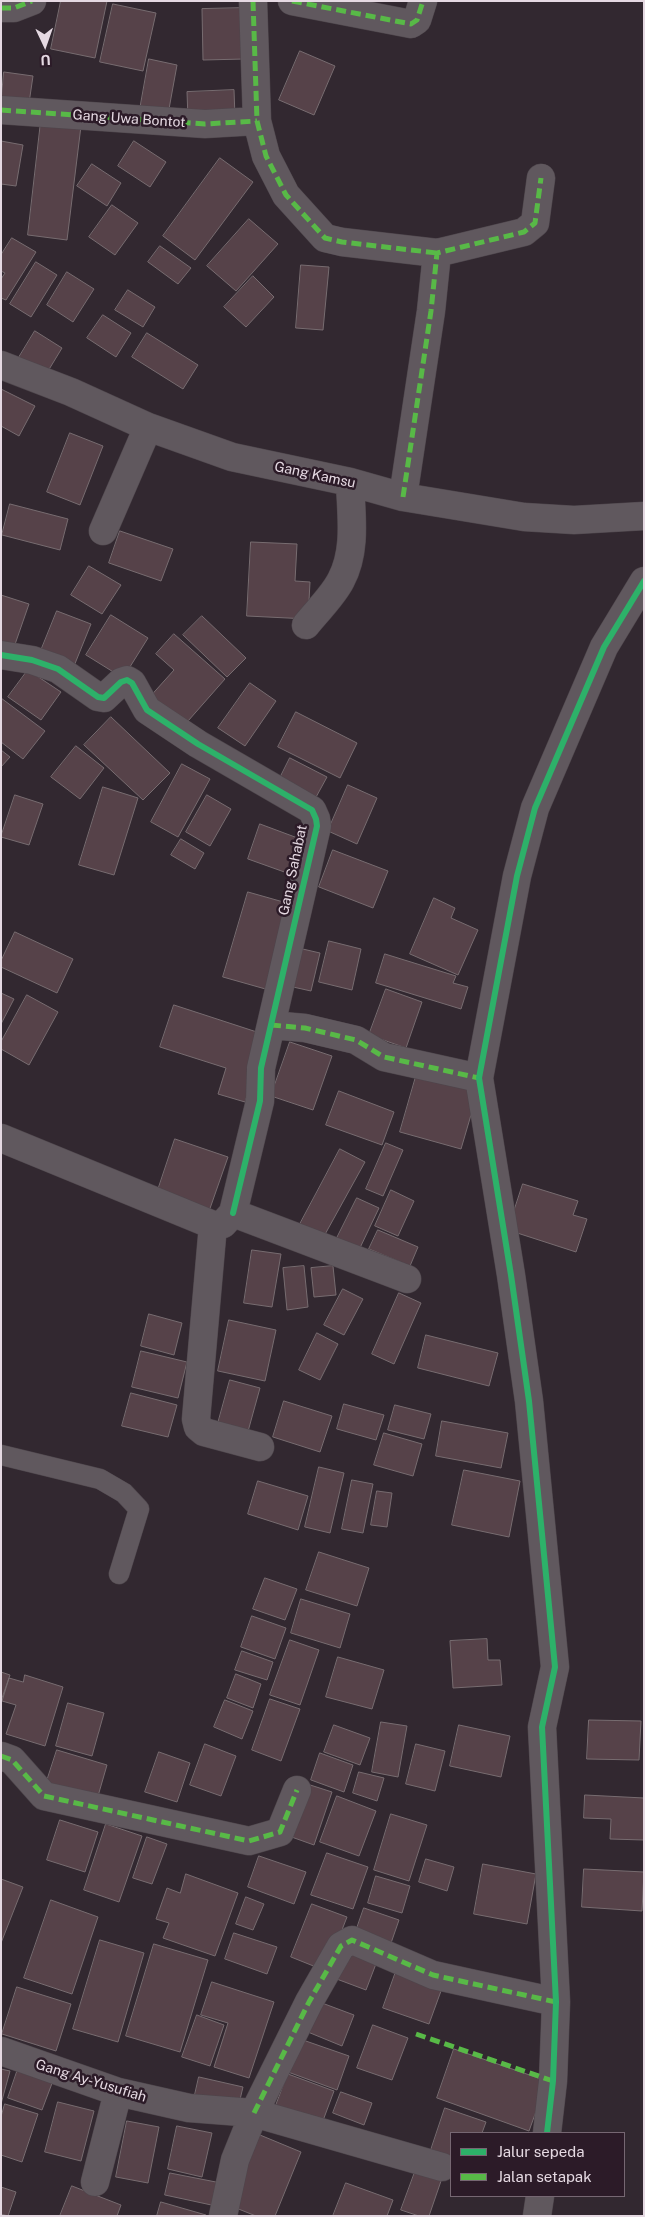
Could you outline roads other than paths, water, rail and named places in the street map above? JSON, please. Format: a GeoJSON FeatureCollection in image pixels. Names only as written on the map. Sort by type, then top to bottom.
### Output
{"type":"FeatureCollection","features":[{"type":"Feature","properties":{"kind":"street"},"geometry":{"type":"LineString","coordinates":[[1,8],[14,8],[32,1]]}},
{"type":"Feature","properties":{"kind":"street"},"geometry":{"type":"LineString","coordinates":[[253,1],[257,121],[266,156],[286,195],[325,238],[342,242],[437,252],[524,232],[535,223],[541,178]]}},
{"type":"Feature","properties":{"kind":"street"},"geometry":{"type":"LineString","coordinates":[[292,1],[411,24],[417,20],[423,1]]}},
{"type":"Feature","properties":{"kind":"street","name":"Gang Uwa Bontot"},"geometry":{"type":"LineString","coordinates":[[1,110],[206,124],[257,121]]}},
{"type":"Feature","properties":{"kind":"street"},"geometry":{"type":"LineString","coordinates":[[403,496],[431,311],[437,252]]}},
{"type":"Feature","properties":{"kind":"street","name":"Gang Kamsu"},"geometry":{"type":"LineString","coordinates":[[1,365],[71,392],[148,427],[232,457],[350,482],[403,496],[524,517],[574,520],[644,516]]}},
{"type":"Feature","properties":{"kind":"street"},"geometry":{"type":"LineString","coordinates":[[103,531],[148,427]]}},
{"type":"Feature","properties":{"kind":"street"},"geometry":{"type":"LineString","coordinates":[[306,625],[341,581],[348,564],[352,540],[350,482]]}},
{"type":"Feature","properties":{"kind":"street"},"geometry":{"type":"LineString","coordinates":[[547,2132],[553,2081],[556,2002],[542,1728],[555,1667],[529,1401],[512,1275],[479,1078],[517,876],[535,808],[604,647],[644,582]]}},
{"type":"Feature","properties":{"kind":"street","name":"Gang Sahabat"},"geometry":{"type":"LineString","coordinates":[[1,655],[32,660],[58,668],[98,697],[104,698],[121,682],[126,680],[132,683],[147,710],[198,744],[312,810],[316,819],[317,826],[261,1068],[260,1101],[223,1219],[196,1419],[198,1427],[204,1432],[260,1447]]}},
{"type":"Feature","properties":{"kind":"street"},"geometry":{"type":"LineString","coordinates":[[271,1025],[305,1028],[356,1040],[384,1057],[479,1078]]}},
{"type":"Feature","properties":{"kind":"street"},"geometry":{"type":"LineString","coordinates":[[1,1138],[223,1219],[408,1279]]}},
{"type":"Feature","properties":{"kind":"street"},"geometry":{"type":"LineString","coordinates":[[1,1756],[12,1760],[44,1796],[249,1841],[280,1832],[297,1790]]}},
{"type":"Feature","properties":{"kind":"street"},"geometry":{"type":"LineString","coordinates":[[223,2216],[235,2160],[254,2113],[313,1994],[341,1946],[352,1940],[433,1975],[556,2002]]}},
{"type":"Feature","properties":{"kind":"street","name":"Gang Ay-Yusufiah"},"geometry":{"type":"LineString","coordinates":[[1,2051],[118,2092],[189,2108],[254,2113],[442,2167]]}},
{"type":"Feature","properties":{"kind":"street"},"geometry":{"type":"LineString","coordinates":[[94,2182],[118,2092]]}},
{"type":"Feature","properties":{"kind":"street"},"geometry":{"type":"LineString","coordinates":[[537,2216],[540,2197]]}},
{"type":"Feature","properties":{"kind":"lane"},"geometry":{"type":"LineString","coordinates":[[1,1456],[100,1479],[124,1494],[139,1509],[119,1574]]}}]}
